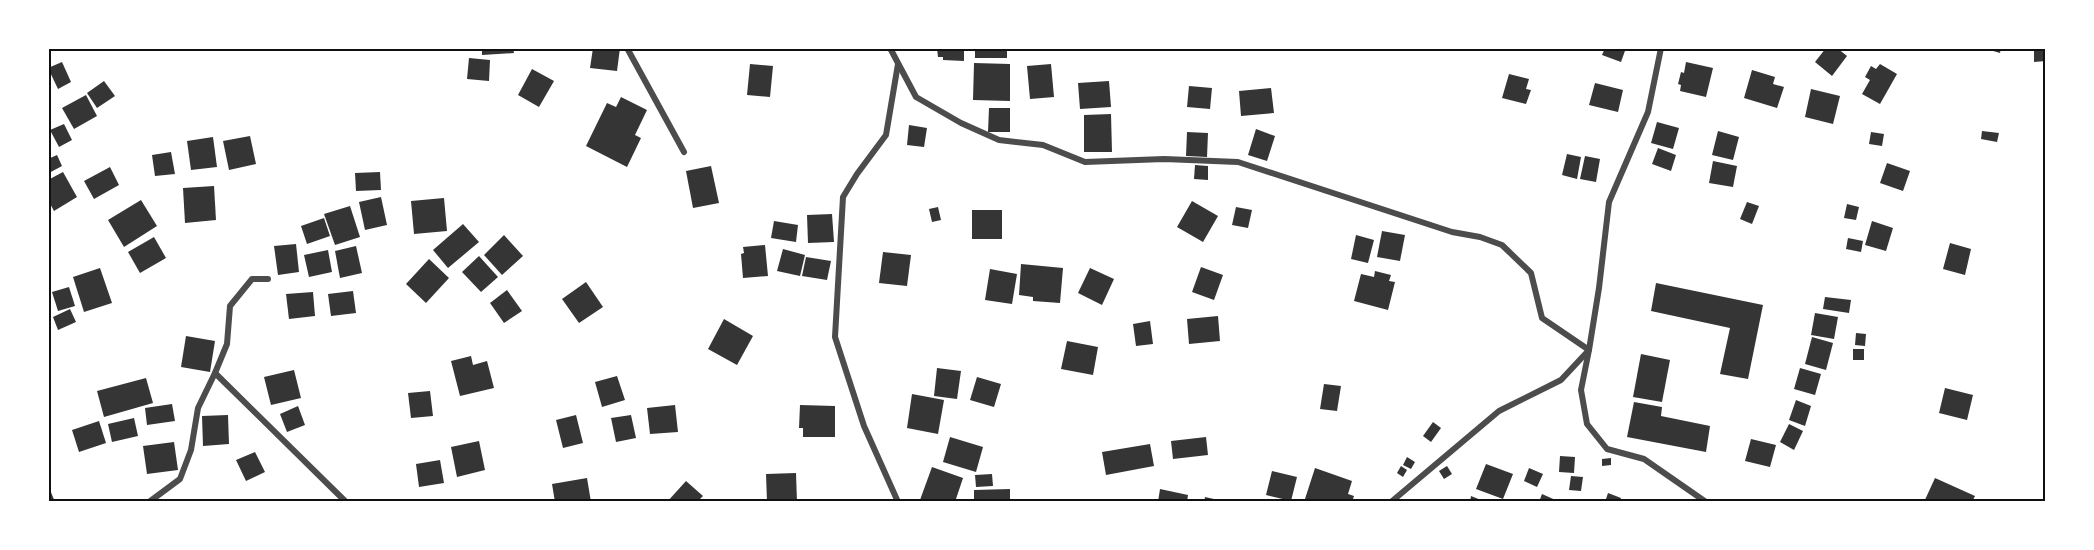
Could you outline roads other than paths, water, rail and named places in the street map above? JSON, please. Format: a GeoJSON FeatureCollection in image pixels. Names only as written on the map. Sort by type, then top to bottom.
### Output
{"type":"FeatureCollection","features":[{"type":"Feature","properties":{"kind":"street"},"geometry":{"type":"LineString","coordinates":[[627,48],[684,153]]}},
{"type":"Feature","properties":{"kind":"street"},"geometry":{"type":"LineString","coordinates":[[890,48],[916,97],[961,123],[999,140],[1043,144],[1085,162],[1164,159],[1238,162],[1452,232],[1480,237],[1502,245],[1531,273],[1542,318],[1589,350]]}},
{"type":"Feature","properties":{"kind":"street"},"geometry":{"type":"LineString","coordinates":[[1661,48],[1648,112],[1609,202],[1589,350],[1581,390],[1587,424],[1607,449],[1644,459],[1706,502]]}},
{"type":"Feature","properties":{"kind":"street"},"geometry":{"type":"LineString","coordinates":[[898,64],[886,135],[843,197],[835,337],[864,426],[898,502]]}},
{"type":"Feature","properties":{"kind":"street"},"geometry":{"type":"LineString","coordinates":[[148,502],[180,479],[191,450],[198,408],[227,344],[230,306],[252,279],[268,279]]}},
{"type":"Feature","properties":{"kind":"street"},"geometry":{"type":"LineString","coordinates":[[1391,502],[1499,411],[1561,380],[1589,350]]}},
{"type":"Feature","properties":{"kind":"street"},"geometry":{"type":"LineString","coordinates":[[215,373],[346,502]]}}]}
